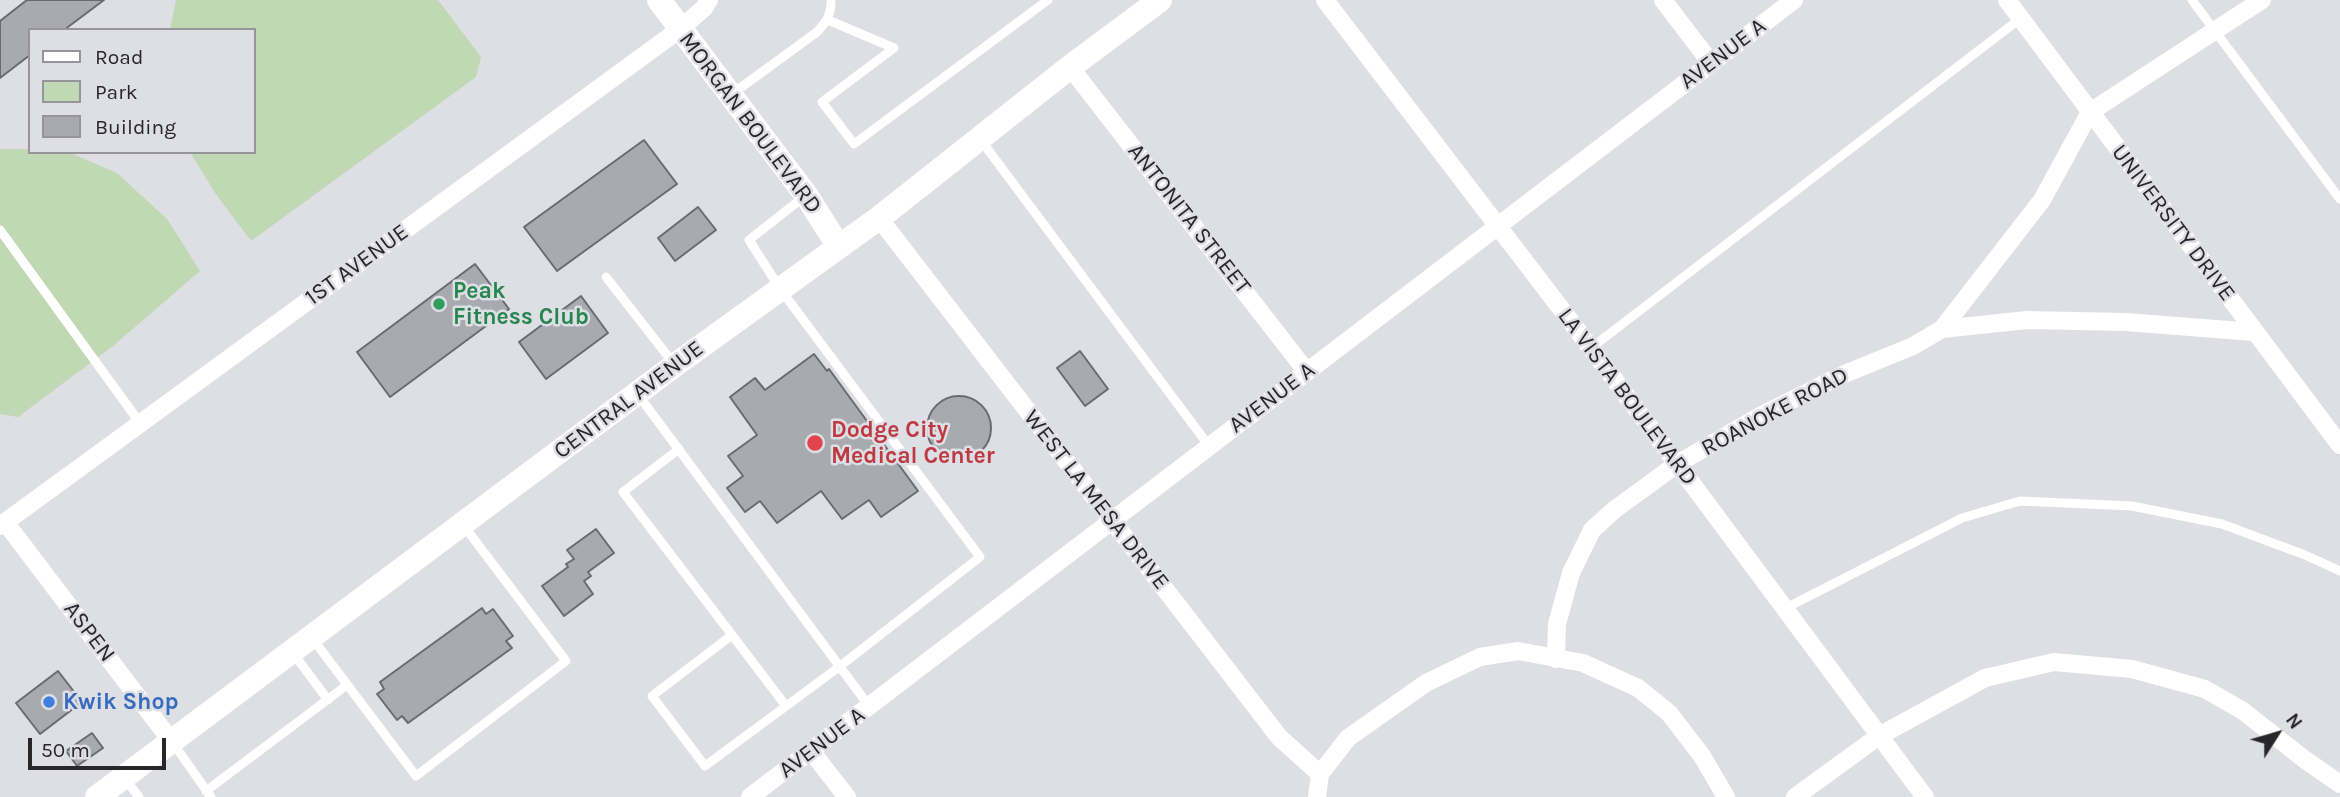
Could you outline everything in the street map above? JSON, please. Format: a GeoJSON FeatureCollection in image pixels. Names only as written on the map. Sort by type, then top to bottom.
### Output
{"type":"FeatureCollection","features":[{"type":"Feature","properties":{"kind":"street","name":"MORGAN BOULEVARD"},"geometry":{"type":"LineString","coordinates":[[659,0],[806,195],[839,247]]}},
{"type":"Feature","properties":{"kind":"street","name":"1ST AVENUE"},"geometry":{"type":"LineString","coordinates":[[3,524],[680,29],[704,8],[709,0]]}},
{"type":"Feature","properties":{"kind":"street","name":"CENTRAL AVENUE"},"geometry":{"type":"LineString","coordinates":[[97,797],[675,365],[879,218],[1070,67],[1160,0]]}},
{"type":"Feature","properties":{"kind":"street","name":"LA VISTA BOULEVARD"},"geometry":{"type":"LineString","coordinates":[[1325,0],[1591,348],[1925,797]]}},
{"type":"Feature","properties":{"kind":"street"},"geometry":{"type":"LineString","coordinates":[[1663,0],[1711,63]]}},
{"type":"Feature","properties":{"kind":"street","name":"AVENUE A"},"geometry":{"type":"LineString","coordinates":[[750,797],[1794,0]]}},
{"type":"Feature","properties":{"kind":"street","name":"UNIVERSITY DRIVE"},"geometry":{"type":"LineString","coordinates":[[2007,0],[2340,444]]}},
{"type":"Feature","properties":{"kind":"street","name":"ROANOKE ROAD"},"geometry":{"type":"LineString","coordinates":[[1556,659],[1557,624],[1567,586],[1592,530],[1614,510],[1676,464],[1760,416],[1842,375],[1913,346],[1942,329],[2042,200],[2090,112],[2262,0]]}},
{"type":"Feature","properties":{"kind":"street","name":"ANTONITA STREET"},"geometry":{"type":"LineString","coordinates":[[1070,67],[1307,372]]}},
{"type":"Feature","properties":{"kind":"street","name":"WEST LA MESA DRIVE"},"geometry":{"type":"LineString","coordinates":[[879,218],[1279,737],[1320,774]]}},
{"type":"Feature","properties":{"kind":"street","name":"ROANOKE ROAD"},"geometry":{"type":"LineString","coordinates":[[1942,329],[2027,320],[2126,321],[2254,332]]}},
{"type":"Feature","properties":{"kind":"street","name":"ASPEN"},"geometry":{"type":"LineString","coordinates":[[3,524],[172,742]]}},
{"type":"Feature","properties":{"kind":"street"},"geometry":{"type":"LineString","coordinates":[[1317,797],[1320,774],[1348,738],[1426,683],[1480,657],[1518,651],[1583,663],[1638,688],[1669,713],[1702,756],[1726,797]]}},
{"type":"Feature","properties":{"kind":"street"},"geometry":{"type":"LineString","coordinates":[[1795,797],[1878,736],[1985,678],[2054,662],[2132,669],[2205,689],[2243,711],[2340,784]]}},
{"type":"Feature","properties":{"kind":"street"},"geometry":{"type":"LineString","coordinates":[[811,751],[847,797]]}},
{"type":"Feature","properties":{"kind":"lane"},"geometry":{"type":"LineString","coordinates":[[731,95],[817,32],[828,20],[831,0]]}},
{"type":"Feature","properties":{"kind":"lane"},"geometry":{"type":"LineString","coordinates":[[828,20],[894,48],[822,102],[854,144],[1048,0]]}},
{"type":"Feature","properties":{"kind":"lane"},"geometry":{"type":"LineString","coordinates":[[2192,0],[2340,199]]}},
{"type":"Feature","properties":{"kind":"lane"},"geometry":{"type":"LineString","coordinates":[[1591,348],[2021,18]]}},
{"type":"Feature","properties":{"kind":"lane"},"geometry":{"type":"LineString","coordinates":[[980,138],[1209,446]]}},
{"type":"Feature","properties":{"kind":"lane"},"geometry":{"type":"LineString","coordinates":[[732,635],[652,696],[705,766],[839,667],[980,557],[781,290],[750,240],[806,195]]}},
{"type":"Feature","properties":{"kind":"lane"},"geometry":{"type":"LineString","coordinates":[[0,230],[140,423]]}},
{"type":"Feature","properties":{"kind":"lane"},"geometry":{"type":"LineString","coordinates":[[606,276],[675,365]]}},
{"type":"Feature","properties":{"kind":"lane"},"geometry":{"type":"LineString","coordinates":[[638,394],[869,706]]}},
{"type":"Feature","properties":{"kind":"lane"},"geometry":{"type":"LineString","coordinates":[[679,449],[623,492],[786,706]]}},
{"type":"Feature","properties":{"kind":"lane"},"geometry":{"type":"LineString","coordinates":[[1784,609],[1962,517],[2020,501],[2132,506],[2222,524],[2340,571]]}},
{"type":"Feature","properties":{"kind":"lane"},"geometry":{"type":"LineString","coordinates":[[301,644],[347,685],[416,776],[566,661],[463,524]]}},
{"type":"Feature","properties":{"kind":"lane"},"geometry":{"type":"LineString","coordinates":[[301,644],[327,699]]}},
{"type":"Feature","properties":{"kind":"lane"},"geometry":{"type":"LineString","coordinates":[[172,742],[209,794],[347,685]]}},
{"type":"Feature","properties":{"kind":"lane"},"geometry":{"type":"LineString","coordinates":[[124,777],[139,797]]}},
{"type":"Feature","properties":{"kind":"green space"},"geometry":{"type":"Polygon","coordinates":[[[176,0],[438,0],[481,57],[476,77],[251,241],[215,193],[191,154],[256,154],[256,28],[170,28],[176,0]]]}},
{"type":"Feature","properties":{"kind":"green space"},"geometry":{"type":"Polygon","coordinates":[[[0,149],[28,149],[28,154],[73,154],[117,173],[167,219],[200,271],[113,346],[18,417],[0,414],[0,149]]]}},
{"type":"Feature","properties":{"kind":"building"},"geometry":{"type":"Polygon","coordinates":[[[27,0],[104,0],[67,28],[28,28],[28,57],[0,78],[0,21],[27,0]]]}},
{"type":"Feature","properties":{"kind":"building"},"geometry":{"type":"Polygon","coordinates":[[[644,140],[677,184],[557,271],[524,227],[644,140]]]}},
{"type":"Feature","properties":{"kind":"building"},"geometry":{"type":"Polygon","coordinates":[[[698,207],[716,230],[675,261],[658,238],[698,207]]]}},
{"type":"Feature","properties":{"kind":"building"},"geometry":{"type":"Polygon","coordinates":[[[475,264],[509,309],[390,397],[357,352],[475,264]]]}},
{"type":"Feature","properties":{"kind":"building"},"geometry":{"type":"Polygon","coordinates":[[[581,296],[608,333],[546,379],[519,342],[581,296]]]}},
{"type":"Feature","properties":{"kind":"building"},"geometry":{"type":"Polygon","coordinates":[[[1080,351],[1108,389],[1085,406],[1057,368],[1080,351]]]}},
{"type":"Feature","properties":{"kind":"building","name":"Dodge City Medical Center"},"geometry":{"type":"Polygon","coordinates":[[[814,354],[827,371],[829,369],[918,491],[881,517],[869,500],[842,519],[821,491],[777,523],[760,501],[745,512],[727,488],[743,476],[728,456],[757,435],[730,397],[755,378],[765,390],[814,354]]]}},
{"type":"Feature","properties":{"kind":"building"},"geometry":{"type":"Polygon","coordinates":[[[959,396],[971,398],[982,405],[989,416],[989,440],[982,451],[971,458],[959,460],[947,458],[936,451],[929,440],[927,428],[929,416],[936,405],[947,398],[959,396]]]}},
{"type":"Feature","properties":{"kind":"building"},"geometry":{"type":"Polygon","coordinates":[[[596,529],[614,553],[588,572],[591,576],[584,581],[593,594],[564,616],[542,586],[568,567],[566,564],[574,559],[567,550],[596,529]]]}},
{"type":"Feature","properties":{"kind":"building"},"geometry":{"type":"Polygon","coordinates":[[[482,608],[486,614],[493,609],[513,636],[506,641],[512,648],[408,723],[402,716],[397,720],[377,694],[384,689],[380,682],[482,608]]]}},
{"type":"Feature","properties":{"kind":"building","name":"Kwik Shop"},"geometry":{"type":"Polygon","coordinates":[[[58,671],[82,702],[40,734],[16,703],[58,671]]]}},
{"type":"Feature","properties":{"kind":"building"},"geometry":{"type":"Polygon","coordinates":[[[92,733],[103,748],[77,766],[66,751],[92,733]]]}},
{"type":"Feature","properties":{"kind":"place","name":"Peak Fitness Club"},"geometry":{"type":"Point","coordinates":[439,304]}},
{"type":"Feature","properties":{"kind":"place","name":"Dodge City Medical Center"},"geometry":{"type":"Point","coordinates":[815,443]}},
{"type":"Feature","properties":{"kind":"place","name":"Kwik Shop"},"geometry":{"type":"Point","coordinates":[49,702]}}]}
